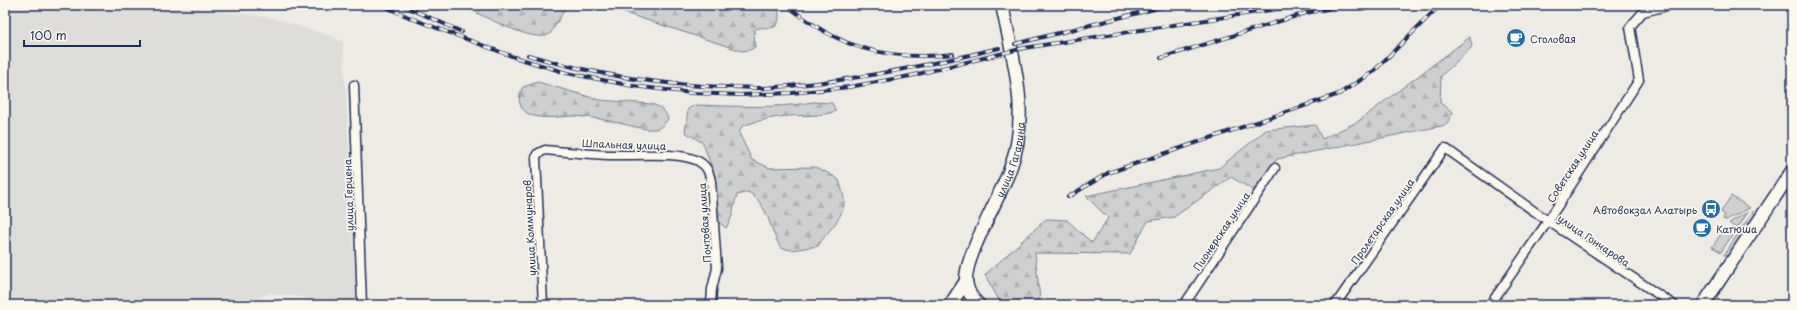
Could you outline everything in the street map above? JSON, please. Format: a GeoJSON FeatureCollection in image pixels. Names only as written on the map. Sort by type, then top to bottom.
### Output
{"type":"FeatureCollection","features":[{"type":"Feature","properties":{"kind":"main road","name":"улица Гагарина"},"geometry":{"type":"LineString","coordinates":[[966,281],[969,260],[1011,168],[1018,145],[1020,128],[1020,96],[1002,5]]}},
{"type":"Feature","properties":{"kind":"main road"},"geometry":{"type":"LineString","coordinates":[[1703,305],[1792,171]]}},
{"type":"Feature","properties":{"kind":"main road"},"geometry":{"type":"LineString","coordinates":[[950,305],[966,281]]}},
{"type":"Feature","properties":{"kind":"main road"},"geometry":{"type":"LineString","coordinates":[[966,281],[972,297],[979,305]]}},
{"type":"Feature","properties":{"kind":"street","name":"Советская улица"},"geometry":{"type":"LineString","coordinates":[[1490,305],[1548,221],[1639,80],[1630,27],[1643,12],[1671,5]]}},
{"type":"Feature","properties":{"kind":"street","name":"улица Герцена"},"geometry":{"type":"LineString","coordinates":[[354,85],[362,305]]}},
{"type":"Feature","properties":{"kind":"street","name":"улица Гончарова"},"geometry":{"type":"LineString","coordinates":[[1445,148],[1548,221],[1674,305]]}},
{"type":"Feature","properties":{"kind":"street","name":"Пролетарская улица"},"geometry":{"type":"LineString","coordinates":[[1335,305],[1445,148]]}},
{"type":"Feature","properties":{"kind":"street","name":"Шпальная улица"},"geometry":{"type":"LineString","coordinates":[[540,151],[681,156],[697,160],[704,165]]}},
{"type":"Feature","properties":{"kind":"street","name":"улица Коммунаров"},"geometry":{"type":"LineString","coordinates":[[540,151],[536,158],[543,305]]}},
{"type":"Feature","properties":{"kind":"street","name":"Почтовая улица"},"geometry":{"type":"LineString","coordinates":[[704,165],[709,171],[711,181],[717,268],[712,289],[712,305]]}},
{"type":"Feature","properties":{"kind":"street","name":"Пионерская улица"},"geometry":{"type":"LineString","coordinates":[[1184,305],[1276,168]]}},
{"type":"Feature","properties":{"kind":"shaded area"},"geometry":{"type":"Polygon","coordinates":[[[5,5],[167,5],[273,18],[331,36],[343,42],[356,300],[354,304],[270,293],[238,305],[5,299],[5,5]]]}},
{"type":"Feature","properties":{"kind":"green space"},"geometry":{"type":"Polygon","coordinates":[[[462,5],[570,5],[565,9],[550,34],[543,36],[532,35],[506,27],[462,5]]]}},
{"type":"Feature","properties":{"kind":"green space"},"geometry":{"type":"Polygon","coordinates":[[[600,5],[772,5],[779,12],[779,20],[775,27],[759,28],[754,30],[755,47],[750,50],[742,51],[600,5]]]}},
{"type":"Feature","properties":{"kind":"green space"},"geometry":{"type":"Polygon","coordinates":[[[1470,37],[1472,47],[1441,76],[1440,103],[1453,112],[1446,125],[1277,159],[1253,190],[1231,177],[1174,217],[1148,221],[1130,254],[1035,253],[1040,300],[999,300],[985,275],[1046,219],[1067,220],[1092,243],[1108,218],[1086,196],[1219,168],[1266,130],[1315,125],[1322,139],[1357,122],[1470,37]]]}},
{"type":"Feature","properties":{"kind":"green space"},"geometry":{"type":"Polygon","coordinates":[[[538,82],[600,100],[651,104],[662,109],[668,119],[660,127],[650,129],[587,117],[574,116],[547,118],[531,115],[523,110],[519,99],[523,87],[538,82]]]}},
{"type":"Feature","properties":{"kind":"green space"},"geometry":{"type":"Polygon","coordinates":[[[813,102],[832,103],[836,111],[818,115],[783,117],[753,122],[742,126],[739,133],[752,160],[770,168],[815,167],[839,180],[844,204],[837,222],[818,246],[792,250],[781,248],[765,210],[755,197],[748,192],[737,195],[732,215],[726,228],[716,220],[713,171],[703,143],[685,132],[688,109],[694,105],[784,106],[813,102]]]}},
{"type":"Feature","properties":{"kind":"green space"},"geometry":{"type":"Polygon","coordinates":[[[1731,196],[1750,208],[1726,220],[1723,219],[1725,215],[1721,212],[1731,196]]]}},
{"type":"Feature","properties":{"kind":"green space"},"geometry":{"type":"Polygon","coordinates":[[[1753,211],[1757,217],[1730,256],[1724,255],[1753,211]]]}},
{"type":"Feature","properties":{"kind":"green space"},"geometry":{"type":"Polygon","coordinates":[[[1748,212],[1737,229],[1729,223],[1748,212]]]}},
{"type":"Feature","properties":{"kind":"green space"},"geometry":{"type":"Polygon","coordinates":[[[1724,230],[1732,235],[1721,252],[1712,247],[1724,230]]]}},
{"type":"Feature","properties":{"kind":"railway"},"geometry":{"type":"LineString","coordinates":[[381,5],[418,21],[514,57],[567,73],[633,86],[692,93],[740,95],[792,93],[849,87],[910,76],[1024,48],[1303,5]]}},
{"type":"Feature","properties":{"kind":"railway"},"geometry":{"type":"LineString","coordinates":[[402,5],[462,32]]}},
{"type":"Feature","properties":{"kind":"railway"},"geometry":{"type":"LineString","coordinates":[[786,5],[822,30],[862,48],[877,52],[908,56],[953,54]]}},
{"type":"Feature","properties":{"kind":"railway"},"geometry":{"type":"LineString","coordinates":[[1015,44],[1170,5]]}},
{"type":"Feature","properties":{"kind":"railway"},"geometry":{"type":"LineString","coordinates":[[1161,58],[1306,13],[1348,5]]}},
{"type":"Feature","properties":{"kind":"railway"},"geometry":{"type":"LineString","coordinates":[[1068,197],[1108,173],[1339,94],[1373,72],[1440,5]]}},
{"type":"Feature","properties":{"kind":"railway"},"geometry":{"type":"LineString","coordinates":[[528,55],[576,68],[650,81],[700,86],[764,88],[794,86],[853,78],[941,62],[999,48]]}},
{"type":"Feature","properties":{"kind":"place","name":"Столовая"},"geometry":{"type":"Point","coordinates":[1516,38]}},
{"type":"Feature","properties":{"kind":"place","name":"Автовокзал Алатырь"},"geometry":{"type":"Point","coordinates":[1711,209]}},
{"type":"Feature","properties":{"kind":"place","name":"Катюша"},"geometry":{"type":"Point","coordinates":[1702,228]}}]}
